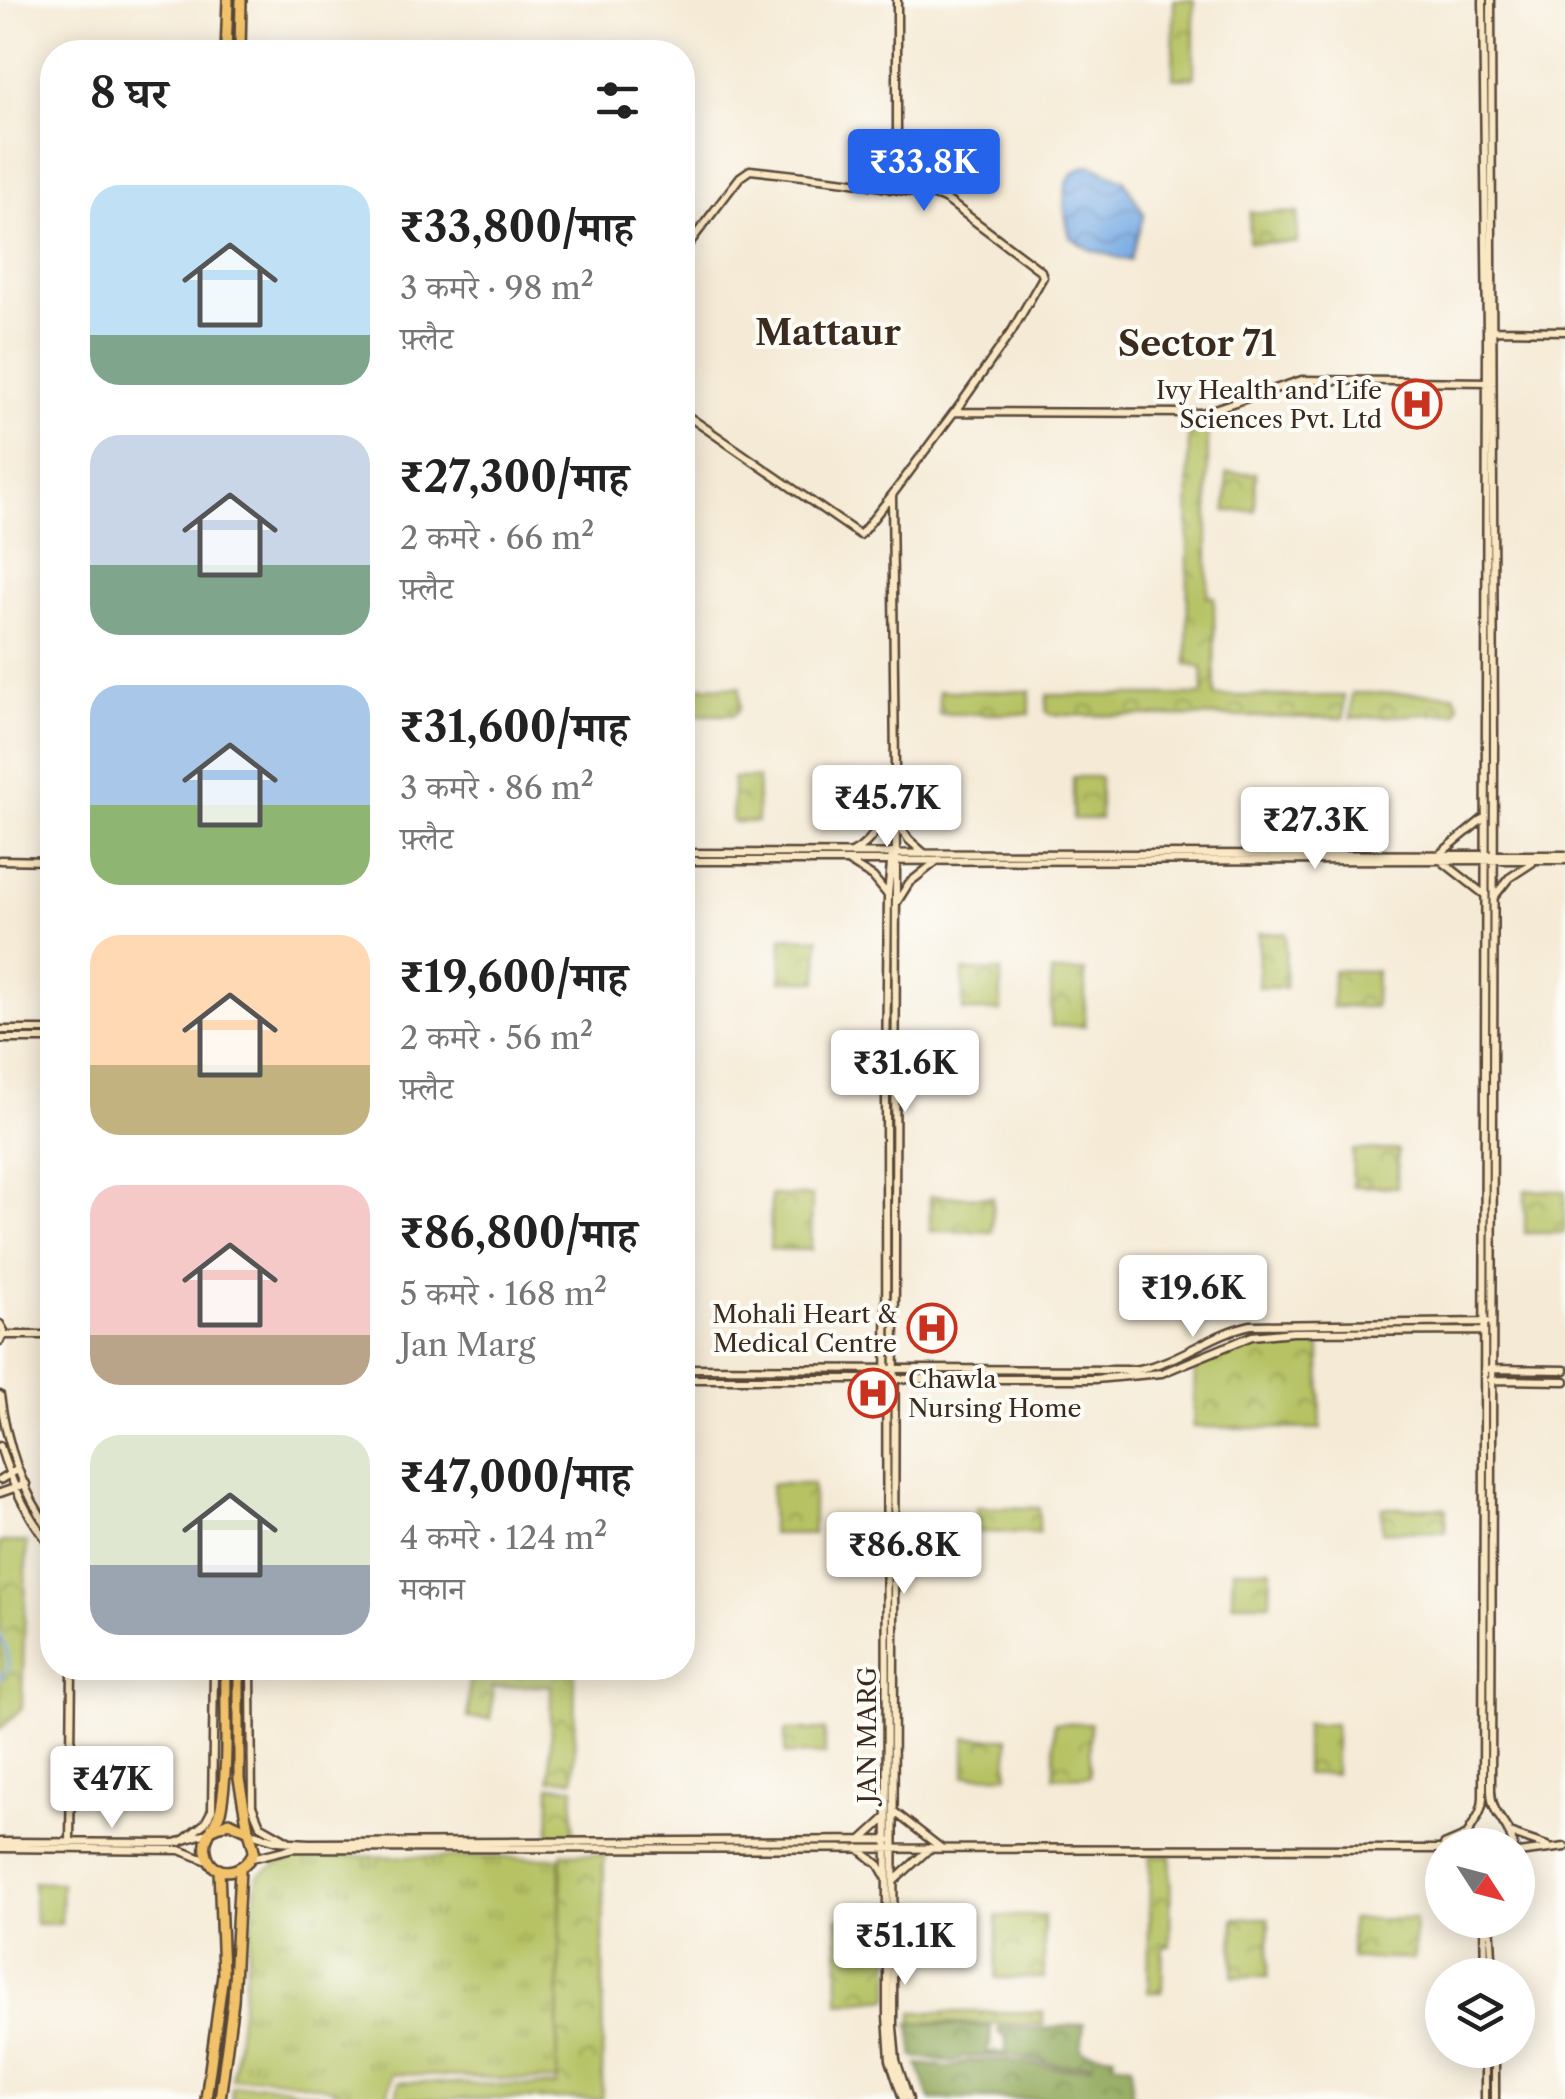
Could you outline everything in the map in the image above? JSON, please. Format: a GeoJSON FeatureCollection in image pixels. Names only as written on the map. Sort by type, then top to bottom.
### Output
{"type":"FeatureCollection","features":[{"type":"Feature","properties":{"kind":"main road"},"geometry":{"type":"LineString","coordinates":[[226,40],[228,0]]}},
{"type":"Feature","properties":{"kind":"main road"},"geometry":{"type":"LineString","coordinates":[[240,40],[241,0]]}},
{"type":"Feature","properties":{"kind":"main road"},"geometry":{"type":"LineString","coordinates":[[890,188],[887,178],[898,146],[897,0]]}},
{"type":"Feature","properties":{"kind":"main road"},"geometry":{"type":"LineString","coordinates":[[1487,0],[1490,330],[1485,817],[1490,896],[1487,1369],[1491,1791],[1492,1808],[1506,1828]]}},
{"type":"Feature","properties":{"kind":"main road"},"geometry":{"type":"LineString","coordinates":[[695,236],[740,177],[750,170],[890,188],[948,201],[1043,274],[1012,331],[860,535],[695,421]]}},
{"type":"Feature","properties":{"kind":"main road"},"geometry":{"type":"LineString","coordinates":[[1490,330],[1565,331]]}},
{"type":"Feature","properties":{"kind":"main road"},"geometry":{"type":"LineString","coordinates":[[954,412],[1202,413],[1302,380],[1488,382]]}},
{"type":"Feature","properties":{"kind":"main road"},"geometry":{"type":"LineString","coordinates":[[1488,382],[1488,857]]}},
{"type":"Feature","properties":{"kind":"main road"},"geometry":{"type":"LineString","coordinates":[[891,1373],[895,908],[892,495]]}},
{"type":"Feature","properties":{"kind":"main road"},"geometry":{"type":"LineString","coordinates":[[894,813],[909,840],[925,854]]}},
{"type":"Feature","properties":{"kind":"main road"},"geometry":{"type":"LineString","coordinates":[[695,853],[848,857],[868,843],[881,821],[894,813]]}},
{"type":"Feature","properties":{"kind":"main road"},"geometry":{"type":"LineString","coordinates":[[1439,856],[1485,817]]}},
{"type":"Feature","properties":{"kind":"main road"},"geometry":{"type":"LineString","coordinates":[[695,861],[925,854],[1565,858]]}},
{"type":"Feature","properties":{"kind":"main road"},"geometry":{"type":"LineString","coordinates":[[894,855],[938,860],[1439,856],[1490,896]]}},
{"type":"Feature","properties":{"kind":"main road"},"geometry":{"type":"LineString","coordinates":[[894,855],[888,895],[894,1399],[890,2030],[906,2099]]}},
{"type":"Feature","properties":{"kind":"main road"},"geometry":{"type":"LineString","coordinates":[[848,857],[888,895]]}},
{"type":"Feature","properties":{"kind":"main road"},"geometry":{"type":"LineString","coordinates":[[1488,857],[1538,861],[1565,858]]}},
{"type":"Feature","properties":{"kind":"main road"},"geometry":{"type":"LineString","coordinates":[[0,860],[40,860]]}},
{"type":"Feature","properties":{"kind":"main road"},"geometry":{"type":"LineString","coordinates":[[895,908],[909,883],[938,860]]}},
{"type":"Feature","properties":{"kind":"main road"},"geometry":{"type":"LineString","coordinates":[[1490,896],[1538,861]]}},
{"type":"Feature","properties":{"kind":"main road"},"geometry":{"type":"LineString","coordinates":[[2,1034],[40,1031]]}},
{"type":"Feature","properties":{"kind":"main road"},"geometry":{"type":"LineString","coordinates":[[2,1034],[40,1038]]}},
{"type":"Feature","properties":{"kind":"main road"},"geometry":{"type":"LineString","coordinates":[[0,1324],[2,1338],[40,1336]]}},
{"type":"Feature","properties":{"kind":"main road"},"geometry":{"type":"LineString","coordinates":[[695,1379],[1131,1370],[1167,1362],[1222,1334],[1251,1326],[1487,1327]]}},
{"type":"Feature","properties":{"kind":"main road"},"geometry":{"type":"LineString","coordinates":[[695,1368],[891,1373],[911,1378],[1095,1379],[1146,1376],[1174,1369],[1252,1336],[1487,1327]]}},
{"type":"Feature","properties":{"kind":"main road"},"geometry":{"type":"LineString","coordinates":[[1487,1369],[1565,1370]]}},
{"type":"Feature","properties":{"kind":"main road","name":"JAN MARG"},"geometry":{"type":"LineString","coordinates":[[891,1373],[891,1814]]}},
{"type":"Feature","properties":{"kind":"main road"},"geometry":{"type":"LineString","coordinates":[[894,1399],[911,1378]]}},
{"type":"Feature","properties":{"kind":"main road"},"geometry":{"type":"LineString","coordinates":[[1488,1380],[1565,1380]]}},
{"type":"Feature","properties":{"kind":"main road"},"geometry":{"type":"LineString","coordinates":[[1472,1827],[1483,1803],[1488,1380]]}},
{"type":"Feature","properties":{"kind":"main road"},"geometry":{"type":"LineString","coordinates":[[0,1394],[9,1443],[40,1510]]}},
{"type":"Feature","properties":{"kind":"main road"},"geometry":{"type":"LineString","coordinates":[[0,1446],[14,1488],[40,1532]]}},
{"type":"Feature","properties":{"kind":"main road"},"geometry":{"type":"LineString","coordinates":[[0,1480],[18,1469]]}},
{"type":"Feature","properties":{"kind":"main road"},"geometry":{"type":"LineString","coordinates":[[0,1494],[26,1484]]}},
{"type":"Feature","properties":{"kind":"main road"},"geometry":{"type":"LineString","coordinates":[[70,1842],[72,1680]]}},
{"type":"Feature","properties":{"kind":"main road"},"geometry":{"type":"LineString","coordinates":[[180,1842],[205,1823],[212,1810],[214,1680]]}},
{"type":"Feature","properties":{"kind":"main road"},"geometry":{"type":"LineString","coordinates":[[206,2099],[223,1974],[215,1866],[205,1847],[222,1804],[226,1680]]}},
{"type":"Feature","properties":{"kind":"main road"},"geometry":{"type":"LineString","coordinates":[[220,2099],[240,1870],[252,1858],[255,1846],[243,1812],[239,1778],[239,1680]]}},
{"type":"Feature","properties":{"kind":"main road"},"geometry":{"type":"LineString","coordinates":[[251,1680],[252,1806],[260,1824],[291,1842]]}},
{"type":"Feature","properties":{"kind":"main road"},"geometry":{"type":"LineString","coordinates":[[252,1858],[294,1848],[859,1844],[891,1814]]}},
{"type":"Feature","properties":{"kind":"main road"},"geometry":{"type":"LineString","coordinates":[[891,1814],[941,1848]]}},
{"type":"Feature","properties":{"kind":"main road"},"geometry":{"type":"LineString","coordinates":[[1472,1827],[1484,1821],[1502,1824]]}},
{"type":"Feature","properties":{"kind":"main road"},"geometry":{"type":"LineString","coordinates":[[0,1845],[180,1842],[234,1822],[250,1832],[291,1842],[1425,1848]]}},
{"type":"Feature","properties":{"kind":"main road"},"geometry":{"type":"LineString","coordinates":[[1535,1843],[1553,1847]]}},
{"type":"Feature","properties":{"kind":"main road"},"geometry":{"type":"LineString","coordinates":[[859,1844],[891,1881],[894,2016],[890,2030]]}},
{"type":"Feature","properties":{"kind":"main road"},"geometry":{"type":"LineString","coordinates":[[0,1845],[170,1850],[194,1854],[215,1866],[240,1870]]}},
{"type":"Feature","properties":{"kind":"main road"},"geometry":{"type":"LineString","coordinates":[[1535,1851],[1565,1847]]}},
{"type":"Feature","properties":{"kind":"main road"},"geometry":{"type":"LineString","coordinates":[[891,1881],[931,1848]]}},
{"type":"Feature","properties":{"kind":"main road"},"geometry":{"type":"LineString","coordinates":[[1485,2068],[1485,2099]]}},
{"type":"Feature","properties":{"kind":"main road"},"geometry":{"type":"LineString","coordinates":[[1495,2068],[1495,2099]]}},
{"type":"Feature","properties":{"kind":"green space"},"geometry":{"type":"Polygon","coordinates":[[[1174,0],[1194,0],[1194,78],[1173,78],[1174,0]]]}},
{"type":"Feature","properties":{"kind":"green space"},"geometry":{"type":"Polygon","coordinates":[[[1250,212],[1298,213],[1297,243],[1249,242],[1250,212]]]}},
{"type":"Feature","properties":{"kind":"green space"},"geometry":{"type":"Polygon","coordinates":[[[1189,419],[1208,420],[1208,596],[1214,597],[1215,696],[1344,696],[1344,718],[1051,715],[1046,711],[1047,695],[1203,695],[1202,668],[1187,665],[1189,419]]]}},
{"type":"Feature","properties":{"kind":"green space"},"geometry":{"type":"Polygon","coordinates":[[[1227,473],[1256,473],[1255,511],[1226,511],[1227,473]]]}},
{"type":"Feature","properties":{"kind":"green space"},"geometry":{"type":"Polygon","coordinates":[[[695,686],[740,687],[740,708],[734,715],[695,715],[695,686]]]}},
{"type":"Feature","properties":{"kind":"green space"},"geometry":{"type":"Polygon","coordinates":[[[939,691],[1030,691],[1030,714],[939,714],[939,691]]]}},
{"type":"Feature","properties":{"kind":"green space"},"geometry":{"type":"Polygon","coordinates":[[[1352,693],[1454,694],[1459,704],[1456,713],[1351,718],[1352,693]]]}},
{"type":"Feature","properties":{"kind":"green space"},"geometry":{"type":"Polygon","coordinates":[[[1073,777],[1100,777],[1100,819],[1073,819],[1073,777]]]}},
{"type":"Feature","properties":{"kind":"green space"},"geometry":{"type":"Polygon","coordinates":[[[733,778],[758,778],[757,822],[732,822],[733,778]]]}},
{"type":"Feature","properties":{"kind":"green space"},"geometry":{"type":"Polygon","coordinates":[[[1259,933],[1286,933],[1285,988],[1258,987],[1259,933]]]}},
{"type":"Feature","properties":{"kind":"green space"},"geometry":{"type":"Polygon","coordinates":[[[782,937],[819,938],[818,981],[781,981],[782,937]]]}},
{"type":"Feature","properties":{"kind":"green space"},"geometry":{"type":"Polygon","coordinates":[[[1333,970],[1376,971],[1375,1007],[1332,1007],[1333,970]]]}},
{"type":"Feature","properties":{"kind":"green space"},"geometry":{"type":"Polygon","coordinates":[[[963,971],[1001,971],[1001,1011],[963,1011],[963,971]]]}},
{"type":"Feature","properties":{"kind":"green space"},"geometry":{"type":"Polygon","coordinates":[[[1085,971],[1085,1026],[1051,1026],[1051,972],[1085,971]]]}},
{"type":"Feature","properties":{"kind":"green space"},"geometry":{"type":"Polygon","coordinates":[[[1353,1150],[1398,1150],[1397,1187],[1352,1186],[1353,1150]]]}},
{"type":"Feature","properties":{"kind":"green space"},"geometry":{"type":"Polygon","coordinates":[[[1525,1190],[1565,1191],[1564,1233],[1525,1233],[1525,1190]]]}},
{"type":"Feature","properties":{"kind":"green space"},"geometry":{"type":"Polygon","coordinates":[[[771,1195],[812,1196],[811,1250],[770,1249],[771,1195]]]}},
{"type":"Feature","properties":{"kind":"green space"},"geometry":{"type":"Polygon","coordinates":[[[930,1196],[993,1197],[992,1232],[930,1231],[930,1196]]]}},
{"type":"Feature","properties":{"kind":"green space"},"geometry":{"type":"Polygon","coordinates":[[[1263,1341],[1313,1341],[1320,1347],[1321,1429],[1193,1427],[1195,1367],[1263,1341]]]}},
{"type":"Feature","properties":{"kind":"green space"},"geometry":{"type":"Polygon","coordinates":[[[771,1484],[813,1484],[813,1534],[771,1534],[771,1484]]]}},
{"type":"Feature","properties":{"kind":"green space"},"geometry":{"type":"Polygon","coordinates":[[[976,1507],[1039,1508],[1039,1533],[976,1532],[976,1507]]]}},
{"type":"Feature","properties":{"kind":"green space"},"geometry":{"type":"Polygon","coordinates":[[[1382,1508],[1446,1508],[1445,1532],[1382,1531],[1382,1508]]]}},
{"type":"Feature","properties":{"kind":"green space"},"geometry":{"type":"Polygon","coordinates":[[[0,1542],[27,1542],[22,1709],[0,1729],[0,1542]]]}},
{"type":"Feature","properties":{"kind":"green space"},"geometry":{"type":"Polygon","coordinates":[[[1233,1569],[1271,1569],[1270,1603],[1232,1603],[1233,1569]]]}},
{"type":"Feature","properties":{"kind":"green space"},"geometry":{"type":"Polygon","coordinates":[[[469,1680],[575,1680],[574,1779],[550,1780],[551,1685],[493,1687],[491,1719],[468,1718],[469,1680]]]}},
{"type":"Feature","properties":{"kind":"green space"},"geometry":{"type":"Polygon","coordinates":[[[1054,1723],[1090,1723],[1090,1776],[1054,1777],[1054,1723]]]}},
{"type":"Feature","properties":{"kind":"green space"},"geometry":{"type":"Polygon","coordinates":[[[1305,1724],[1335,1724],[1335,1774],[1305,1774],[1305,1724]]]}},
{"type":"Feature","properties":{"kind":"green space"},"geometry":{"type":"Polygon","coordinates":[[[785,1730],[825,1730],[825,1755],[785,1754],[785,1730]]]}},
{"type":"Feature","properties":{"kind":"green space"},"geometry":{"type":"Polygon","coordinates":[[[965,1738],[1008,1738],[1008,1775],[965,1776],[965,1738]]]}},
{"type":"Feature","properties":{"kind":"green space"},"geometry":{"type":"Polygon","coordinates":[[[550,1786],[574,1787],[573,1841],[549,1841],[550,1786]]]}},
{"type":"Feature","properties":{"kind":"green space"},"geometry":{"type":"Polygon","coordinates":[[[562,1853],[604,1855],[602,2099],[396,2099],[399,2082],[557,2086],[562,1853]]]}},
{"type":"Feature","properties":{"kind":"green space"},"geometry":{"type":"Polygon","coordinates":[[[321,1856],[561,1858],[557,2081],[392,2074],[387,2099],[339,2099],[334,2089],[263,2076],[232,2079],[258,1876],[288,1860],[321,1856]]]}},
{"type":"Feature","properties":{"kind":"green space"},"geometry":{"type":"Polygon","coordinates":[[[1150,1856],[1171,1856],[1170,1946],[1163,1947],[1162,1992],[1148,1992],[1150,1856]]]}},
{"type":"Feature","properties":{"kind":"green space"},"geometry":{"type":"Polygon","coordinates":[[[33,1882],[62,1883],[61,1924],[35,1924],[33,1882]]]}},
{"type":"Feature","properties":{"kind":"green space"},"geometry":{"type":"Polygon","coordinates":[[[891,1910],[890,1998],[839,2003],[838,1918],[891,1910]]]}},
{"type":"Feature","properties":{"kind":"green space"},"geometry":{"type":"Polygon","coordinates":[[[997,1916],[1044,1916],[1044,1978],[996,1978],[997,1916]]]}},
{"type":"Feature","properties":{"kind":"green space"},"geometry":{"type":"Polygon","coordinates":[[[1234,1918],[1269,1918],[1268,1977],[1233,1977],[1234,1918]]]}},
{"type":"Feature","properties":{"kind":"green space"},"geometry":{"type":"Polygon","coordinates":[[[1351,1919],[1415,1919],[1414,1959],[1351,1959],[1351,1919]]]}},
{"type":"Feature","properties":{"kind":"green space"},"geometry":{"type":"Polygon","coordinates":[[[913,2012],[1043,2012],[1043,2025],[913,2022],[913,2012]]]}},
{"type":"Feature","properties":{"kind":"green space"},"geometry":{"type":"Polygon","coordinates":[[[910,2023],[991,2027],[986,2052],[1006,2053],[1006,2038],[998,2032],[999,2027],[1043,2029],[1084,2024],[1081,2051],[1114,2055],[1113,2063],[1132,2065],[1132,2099],[930,2099],[918,2064],[954,2067],[967,2061],[1008,2060],[1064,2069],[1091,2063],[1064,2066],[1010,2056],[966,2057],[954,2062],[914,2057],[910,2023]]]}},
{"type":"Feature","properties":{"kind":"green space"},"geometry":{"type":"Polygon","coordinates":[[[264,2084],[331,2099],[231,2099],[232,2087],[264,2084]]]}},
{"type":"Feature","properties":{"kind":"water"},"geometry":{"type":"Polygon","coordinates":[[[1091,165],[1124,180],[1144,214],[1130,261],[1088,249],[1070,237],[1064,204],[1067,183],[1080,169],[1091,165]]]}},
{"type":"Feature","properties":{"kind":"waterway"},"geometry":{"type":"LineString","coordinates":[[0,1634],[7,1651],[8,1669],[0,1679]]}},
{"type":"Feature","properties":{"kind":"place","name":"Ivy Health and Life Sciences Pvt. Ltd"},"geometry":{"type":"Point","coordinates":[1417,404]}},
{"type":"Feature","properties":{"kind":"place","name":"Mohali Heart & Medical Centre"},"geometry":{"type":"Point","coordinates":[932,1328]}},
{"type":"Feature","properties":{"kind":"place","name":"Chawla Nursing Home"},"geometry":{"type":"Point","coordinates":[873,1393]}},
{"type":"Feature","properties":{"kind":"district","name":"Mattaur"},"geometry":{"type":"Point","coordinates":[828,332]}},
{"type":"Feature","properties":{"kind":"district","name":"Sector 71"},"geometry":{"type":"Point","coordinates":[1197,343]}}]}
